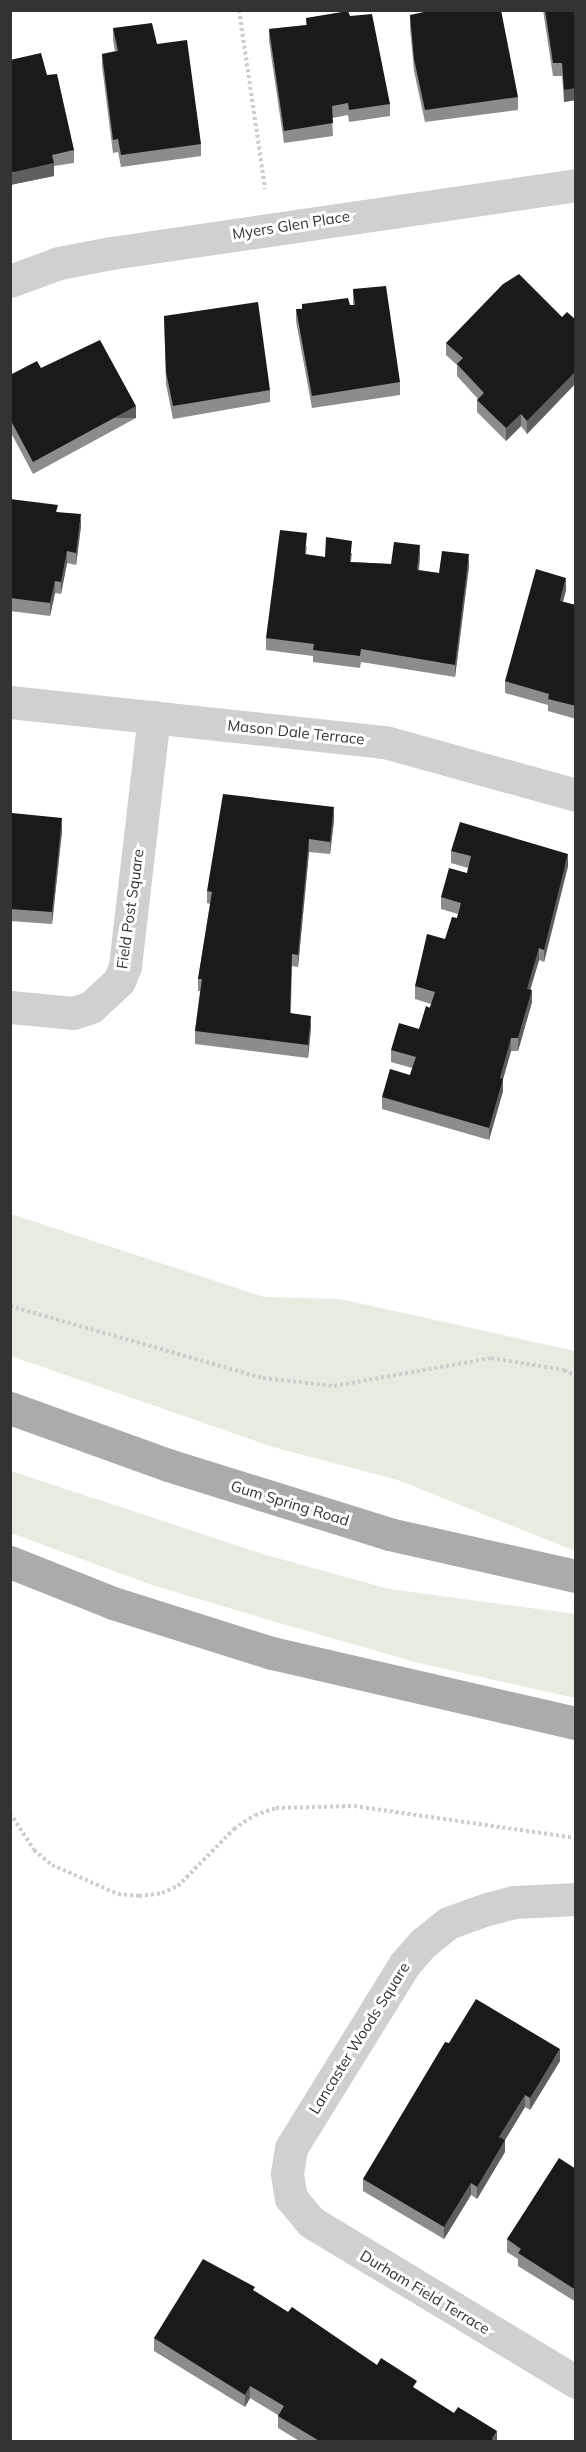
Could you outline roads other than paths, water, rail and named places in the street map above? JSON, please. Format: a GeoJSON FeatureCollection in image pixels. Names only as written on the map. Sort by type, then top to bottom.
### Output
{"type":"FeatureCollection","features":[{"type":"Feature","properties":{"kind":"main road","name":"Gum Spring Road"},"geometry":{"type":"LineString","coordinates":[[10,1408],[168,1465],[389,1534],[576,1576]]}},
{"type":"Feature","properties":{"kind":"main road"},"geometry":{"type":"LineString","coordinates":[[10,1562],[112,1603],[272,1653],[576,1723]]}},
{"type":"Feature","properties":{"kind":"street","name":"Myers Glen Place"},"geometry":{"type":"LineString","coordinates":[[10,281],[59,263],[111,253],[527,189],[576,185]]}},
{"type":"Feature","properties":{"kind":"street","name":"Mason Dale Terrace"},"geometry":{"type":"LineString","coordinates":[[10,702],[385,742],[576,795]]}},
{"type":"Feature","properties":{"kind":"street","name":"Field Post Square"},"geometry":{"type":"LineString","coordinates":[[10,1007],[74,1012],[91,1007],[119,981],[125,966],[154,717]]}},
{"type":"Feature","properties":{"kind":"street","name":"Lancaster Woods Square"},"geometry":{"type":"LineString","coordinates":[[288,2188],[291,2148],[404,1965],[423,1943],[448,1923],[487,1909],[514,1902],[576,1899]]}},
{"type":"Feature","properties":{"kind":"street","name":"Durham Field Terrace"},"geometry":{"type":"LineString","coordinates":[[288,2188],[311,2222],[576,2382]]}}]}
